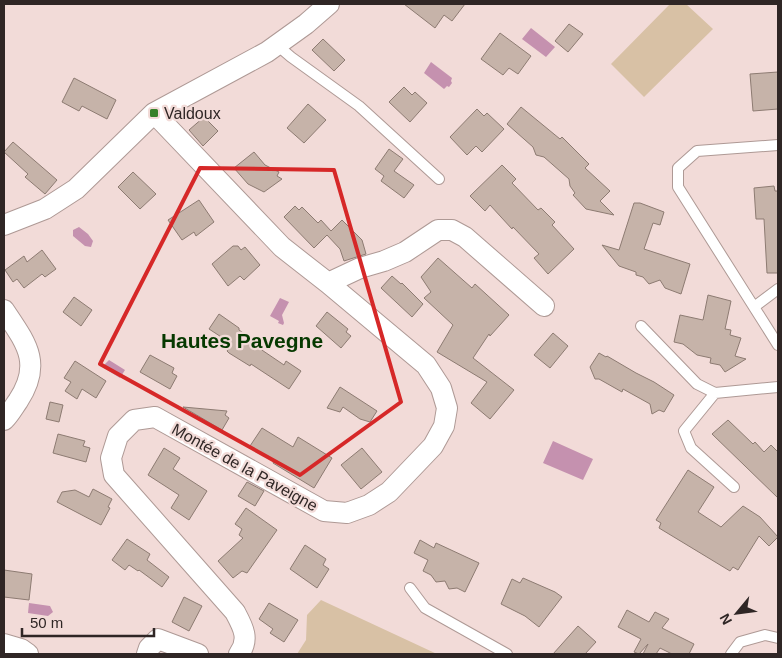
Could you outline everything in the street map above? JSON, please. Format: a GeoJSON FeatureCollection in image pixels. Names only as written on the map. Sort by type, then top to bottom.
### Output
{"type":"FeatureCollection","features":[{"type":"Feature","properties":{"kind":"street"},"geometry":{"type":"LineString","coordinates":[[4,225],[45,209],[76,189],[154,113],[267,52],[306,24],[329,4]]}},
{"type":"Feature","properties":{"kind":"street","name":"Montée de la Paveigne"},"geometry":{"type":"LineString","coordinates":[[154,113],[282,247],[328,283],[426,366],[442,388],[447,408],[444,426],[433,446],[389,492],[369,505],[347,514],[324,511],[154,418],[134,420],[118,436],[111,458],[114,475],[235,612],[244,631],[245,646],[239,654]]}},
{"type":"Feature","properties":{"kind":"street"},"geometry":{"type":"LineString","coordinates":[[328,283],[360,268],[405,252],[438,230],[452,230],[465,237],[544,306]]}},
{"type":"Feature","properties":{"kind":"street"},"geometry":{"type":"LineString","coordinates":[[4,310],[23,338],[31,362],[27,387],[4,420]]}},
{"type":"Feature","properties":{"kind":"street"},"geometry":{"type":"LineString","coordinates":[[147,654],[149,648],[158,639],[198,654]]}},
{"type":"Feature","properties":{"kind":"street"},"geometry":{"type":"LineString","coordinates":[[4,644],[21,649],[28,654]]}},
{"type":"Feature","properties":{"kind":"lane"},"geometry":{"type":"LineString","coordinates":[[277,45],[359,106],[438,179]]}},
{"type":"Feature","properties":{"kind":"lane"},"geometry":{"type":"LineString","coordinates":[[778,146],[697,151],[678,168],[678,187],[778,345]]}},
{"type":"Feature","properties":{"kind":"lane"},"geometry":{"type":"LineString","coordinates":[[754,307],[778,289]]}},
{"type":"Feature","properties":{"kind":"lane"},"geometry":{"type":"LineString","coordinates":[[641,326],[697,384],[715,394],[778,387]]}},
{"type":"Feature","properties":{"kind":"lane"},"geometry":{"type":"LineString","coordinates":[[715,394],[684,431],[690,448],[734,487]]}},
{"type":"Feature","properties":{"kind":"lane"},"geometry":{"type":"LineString","coordinates":[[410,588],[425,608],[507,654]]}},
{"type":"Feature","properties":{"kind":"lane"},"geometry":{"type":"LineString","coordinates":[[731,654],[740,642],[765,635],[778,638]]}},
{"type":"Feature","properties":{"kind":"highlighted area"},"geometry":{"type":"Polygon","coordinates":[[[200,168],[334,170],[401,402],[300,475],[100,364],[200,168]]]}},
{"type":"Feature","properties":{"kind":"shaded area"},"geometry":{"type":"Polygon","coordinates":[[[670,4],[686,4],[713,29],[644,97],[611,64],[670,4]]]}},
{"type":"Feature","properties":{"kind":"shaded area"},"geometry":{"type":"Polygon","coordinates":[[[531,28],[555,47],[546,57],[522,39],[531,28]]]}},
{"type":"Feature","properties":{"kind":"shaded area"},"geometry":{"type":"Polygon","coordinates":[[[431,62],[452,78],[452,83],[449,87],[447,86],[444,89],[424,73],[431,62]]]}},
{"type":"Feature","properties":{"kind":"shaded area"},"geometry":{"type":"Polygon","coordinates":[[[79,227],[93,241],[91,247],[85,246],[73,236],[73,230],[79,227]]]}},
{"type":"Feature","properties":{"kind":"shaded area"},"geometry":{"type":"Polygon","coordinates":[[[280,298],[289,302],[282,315],[283,325],[270,316],[280,298]]]}},
{"type":"Feature","properties":{"kind":"shaded area"},"geometry":{"type":"Polygon","coordinates":[[[109,360],[125,370],[120,378],[104,368],[109,360]]]}},
{"type":"Feature","properties":{"kind":"shaded area"},"geometry":{"type":"Polygon","coordinates":[[[553,441],[593,459],[583,480],[543,463],[553,441]]]}},
{"type":"Feature","properties":{"kind":"shaded area"},"geometry":{"type":"Polygon","coordinates":[[[321,600],[437,654],[297,654],[306,640],[307,615],[321,600]]]}},
{"type":"Feature","properties":{"kind":"shaded area"},"geometry":{"type":"Polygon","coordinates":[[[29,603],[50,606],[53,612],[48,616],[28,613],[29,603]]]}},
{"type":"Feature","properties":{"kind":"building"},"geometry":{"type":"Polygon","coordinates":[[[404,4],[465,4],[452,21],[444,15],[435,28],[404,4]]]}},
{"type":"Feature","properties":{"kind":"building"},"geometry":{"type":"Polygon","coordinates":[[[569,24],[583,34],[568,52],[555,41],[569,24]]]}},
{"type":"Feature","properties":{"kind":"building"},"geometry":{"type":"Polygon","coordinates":[[[500,33],[531,56],[518,74],[509,68],[503,75],[481,59],[500,33]]]}},
{"type":"Feature","properties":{"kind":"building"},"geometry":{"type":"Polygon","coordinates":[[[323,39],[345,60],[334,71],[312,50],[323,39]]]}},
{"type":"Feature","properties":{"kind":"building"},"geometry":{"type":"Polygon","coordinates":[[[778,72],[778,109],[753,111],[750,74],[778,72]]]}},
{"type":"Feature","properties":{"kind":"building"},"geometry":{"type":"Polygon","coordinates":[[[74,78],[116,100],[107,119],[82,106],[79,111],[62,102],[74,78]]]}},
{"type":"Feature","properties":{"kind":"building"},"geometry":{"type":"Polygon","coordinates":[[[404,87],[412,95],[415,92],[427,103],[410,122],[389,102],[404,87]]]}},
{"type":"Feature","properties":{"kind":"building"},"geometry":{"type":"Polygon","coordinates":[[[308,104],[326,120],[304,143],[287,128],[308,104]]]}},
{"type":"Feature","properties":{"kind":"building"},"geometry":{"type":"Polygon","coordinates":[[[521,107],[560,139],[562,137],[589,164],[585,168],[610,191],[600,201],[614,215],[586,209],[573,195],[575,193],[570,186],[569,179],[544,157],[536,155],[533,147],[507,124],[521,107]]]}},
{"type":"Feature","properties":{"kind":"building"},"geometry":{"type":"Polygon","coordinates":[[[477,109],[484,116],[487,113],[504,129],[482,152],[476,146],[467,155],[450,137],[477,109]]]}},
{"type":"Feature","properties":{"kind":"building"},"geometry":{"type":"Polygon","coordinates":[[[204,117],[218,131],[203,146],[189,130],[204,117]]]}},
{"type":"Feature","properties":{"kind":"building"},"geometry":{"type":"Polygon","coordinates":[[[13,142],[57,180],[45,194],[25,177],[28,174],[4,152],[13,142]]]}},
{"type":"Feature","properties":{"kind":"building"},"geometry":{"type":"Polygon","coordinates":[[[389,149],[403,159],[394,171],[414,185],[404,198],[381,181],[384,176],[375,169],[389,149]]]}},
{"type":"Feature","properties":{"kind":"building"},"geometry":{"type":"Polygon","coordinates":[[[254,152],[265,165],[279,172],[277,176],[282,179],[264,192],[248,184],[234,168],[254,152]]]}},
{"type":"Feature","properties":{"kind":"building"},"geometry":{"type":"Polygon","coordinates":[[[502,165],[516,179],[512,183],[538,210],[541,208],[555,222],[552,225],[574,249],[548,274],[534,258],[539,254],[513,227],[512,229],[490,205],[485,211],[470,196],[502,165]]]}},
{"type":"Feature","properties":{"kind":"building"},"geometry":{"type":"Polygon","coordinates":[[[133,172],[156,194],[140,209],[118,187],[133,172]]]}},
{"type":"Feature","properties":{"kind":"building"},"geometry":{"type":"Polygon","coordinates":[[[774,186],[775,191],[778,191],[778,273],[767,273],[764,219],[756,219],[754,188],[774,186]]]}},
{"type":"Feature","properties":{"kind":"building"},"geometry":{"type":"Polygon","coordinates":[[[199,200],[214,222],[196,236],[194,232],[182,240],[168,220],[199,200]]]}},
{"type":"Feature","properties":{"kind":"building"},"geometry":{"type":"Polygon","coordinates":[[[634,203],[640,203],[664,212],[660,225],[653,223],[644,249],[690,264],[681,294],[665,288],[660,280],[649,284],[643,277],[636,275],[636,272],[619,266],[602,245],[619,250],[634,203]]]}},
{"type":"Feature","properties":{"kind":"building"},"geometry":{"type":"Polygon","coordinates":[[[295,206],[299,210],[302,207],[318,223],[321,220],[331,231],[342,220],[362,240],[366,254],[344,261],[340,249],[327,235],[314,248],[284,217],[295,206]]]}},
{"type":"Feature","properties":{"kind":"building"},"geometry":{"type":"Polygon","coordinates":[[[233,246],[238,246],[241,250],[245,247],[260,265],[244,280],[240,276],[228,286],[212,264],[233,246]]]}},
{"type":"Feature","properties":{"kind":"building"},"geometry":{"type":"Polygon","coordinates":[[[42,250],[56,269],[45,277],[42,274],[24,288],[17,279],[13,282],[5,270],[24,256],[27,262],[42,250]]]}},
{"type":"Feature","properties":{"kind":"building"},"geometry":{"type":"Polygon","coordinates":[[[438,258],[472,288],[475,284],[509,315],[490,336],[489,334],[473,358],[514,390],[490,419],[471,403],[487,382],[437,352],[453,325],[424,298],[431,292],[421,277],[438,258]]]}},
{"type":"Feature","properties":{"kind":"building"},"geometry":{"type":"Polygon","coordinates":[[[392,276],[402,283],[423,304],[412,317],[381,288],[392,276]]]}},
{"type":"Feature","properties":{"kind":"building"},"geometry":{"type":"Polygon","coordinates":[[[708,295],[731,301],[725,329],[731,330],[730,335],[741,338],[735,356],[746,359],[725,372],[720,365],[710,363],[711,358],[697,355],[683,344],[674,342],[680,315],[703,320],[708,295]]]}},
{"type":"Feature","properties":{"kind":"building"},"geometry":{"type":"Polygon","coordinates":[[[74,297],[92,310],[81,326],[63,312],[74,297]]]}},
{"type":"Feature","properties":{"kind":"building"},"geometry":{"type":"Polygon","coordinates":[[[327,312],[348,329],[346,332],[351,336],[341,348],[316,326],[327,312]]]}},
{"type":"Feature","properties":{"kind":"building"},"geometry":{"type":"Polygon","coordinates":[[[219,314],[252,339],[250,342],[284,365],[286,361],[301,371],[289,389],[227,351],[232,344],[209,329],[219,314]]]}},
{"type":"Feature","properties":{"kind":"building"},"geometry":{"type":"Polygon","coordinates":[[[553,333],[568,346],[550,368],[534,355],[553,333]]]}},
{"type":"Feature","properties":{"kind":"building"},"geometry":{"type":"Polygon","coordinates":[[[599,353],[654,382],[674,395],[664,412],[659,410],[652,414],[650,404],[623,389],[622,392],[599,379],[595,379],[590,367],[599,353]]]}},
{"type":"Feature","properties":{"kind":"building"},"geometry":{"type":"Polygon","coordinates":[[[150,355],[174,368],[172,373],[177,376],[170,389],[140,372],[150,355]]]}},
{"type":"Feature","properties":{"kind":"building"},"geometry":{"type":"Polygon","coordinates":[[[75,361],[106,381],[96,398],[82,389],[77,399],[65,391],[71,382],[64,378],[75,361]]]}},
{"type":"Feature","properties":{"kind":"building"},"geometry":{"type":"Polygon","coordinates":[[[340,387],[377,411],[370,422],[360,419],[343,407],[340,412],[327,408],[340,387]]]}},
{"type":"Feature","properties":{"kind":"building"},"geometry":{"type":"Polygon","coordinates":[[[50,402],[63,405],[59,422],[46,419],[50,402]]]}},
{"type":"Feature","properties":{"kind":"building"},"geometry":{"type":"Polygon","coordinates":[[[183,407],[227,411],[225,415],[229,418],[222,430],[183,407]]]}},
{"type":"Feature","properties":{"kind":"building"},"geometry":{"type":"Polygon","coordinates":[[[728,420],[764,452],[771,445],[778,452],[778,498],[712,434],[728,420]]]}},
{"type":"Feature","properties":{"kind":"building"},"geometry":{"type":"Polygon","coordinates":[[[262,428],[293,447],[298,437],[332,458],[314,488],[273,463],[274,461],[250,446],[262,428]]]}},
{"type":"Feature","properties":{"kind":"building"},"geometry":{"type":"Polygon","coordinates":[[[58,434],[85,441],[83,446],[90,448],[86,462],[53,453],[58,434]]]}},
{"type":"Feature","properties":{"kind":"building"},"geometry":{"type":"Polygon","coordinates":[[[164,448],[180,458],[173,469],[207,491],[189,520],[171,508],[179,495],[148,475],[164,448]]]}},
{"type":"Feature","properties":{"kind":"building"},"geometry":{"type":"Polygon","coordinates":[[[362,448],[382,472],[361,489],[341,465],[362,448]]]}},
{"type":"Feature","properties":{"kind":"building"},"geometry":{"type":"Polygon","coordinates":[[[688,470],[714,487],[698,512],[721,527],[743,506],[760,517],[778,537],[769,546],[759,536],[738,570],[733,567],[730,571],[659,528],[661,523],[656,520],[688,470]]]}},
{"type":"Feature","properties":{"kind":"building"},"geometry":{"type":"Polygon","coordinates":[[[247,482],[264,491],[255,506],[238,496],[247,482]]]}},
{"type":"Feature","properties":{"kind":"building"},"geometry":{"type":"Polygon","coordinates":[[[93,489],[112,499],[108,507],[110,508],[101,525],[57,502],[62,492],[75,490],[89,497],[93,489]]]}},
{"type":"Feature","properties":{"kind":"building"},"geometry":{"type":"Polygon","coordinates":[[[246,508],[277,530],[247,573],[242,571],[233,578],[218,561],[243,538],[239,535],[242,529],[235,524],[246,508]]]}},
{"type":"Feature","properties":{"kind":"building"},"geometry":{"type":"Polygon","coordinates":[[[127,539],[150,554],[147,560],[169,577],[162,587],[139,570],[129,565],[125,570],[112,560],[127,539]]]}},
{"type":"Feature","properties":{"kind":"building"},"geometry":{"type":"Polygon","coordinates":[[[420,540],[434,548],[436,543],[479,563],[465,592],[457,588],[449,589],[445,581],[436,582],[431,575],[423,571],[428,560],[414,553],[420,540]]]}},
{"type":"Feature","properties":{"kind":"building"},"geometry":{"type":"Polygon","coordinates":[[[305,545],[326,559],[323,565],[329,569],[317,588],[290,569],[305,545]]]}},
{"type":"Feature","properties":{"kind":"building"},"geometry":{"type":"Polygon","coordinates":[[[4,570],[32,574],[29,600],[4,597],[4,570]]]}},
{"type":"Feature","properties":{"kind":"building"},"geometry":{"type":"Polygon","coordinates":[[[523,578],[562,597],[539,627],[525,616],[501,604],[512,579],[520,583],[523,578]]]}},
{"type":"Feature","properties":{"kind":"building"},"geometry":{"type":"Polygon","coordinates":[[[184,597],[202,606],[189,631],[172,622],[184,597]]]}},
{"type":"Feature","properties":{"kind":"building"},"geometry":{"type":"Polygon","coordinates":[[[269,603],[298,620],[284,642],[270,633],[273,629],[259,619],[269,603]]]}},
{"type":"Feature","properties":{"kind":"building"},"geometry":{"type":"Polygon","coordinates":[[[627,610],[649,622],[655,612],[669,619],[662,628],[694,644],[689,654],[672,654],[660,648],[656,654],[643,654],[648,644],[639,654],[634,652],[641,639],[618,627],[627,610]]]}},
{"type":"Feature","properties":{"kind":"building"},"geometry":{"type":"Polygon","coordinates":[[[578,626],[596,642],[585,654],[553,654],[578,626]]]}},
{"type":"Feature","properties":{"kind":"place","name":"Valdoux"},"geometry":{"type":"Point","coordinates":[154,113]}},
{"type":"Feature","properties":{"kind":"district","name":"Hautes Pavegne"},"geometry":{"type":"Point","coordinates":[242,341]}}]}
